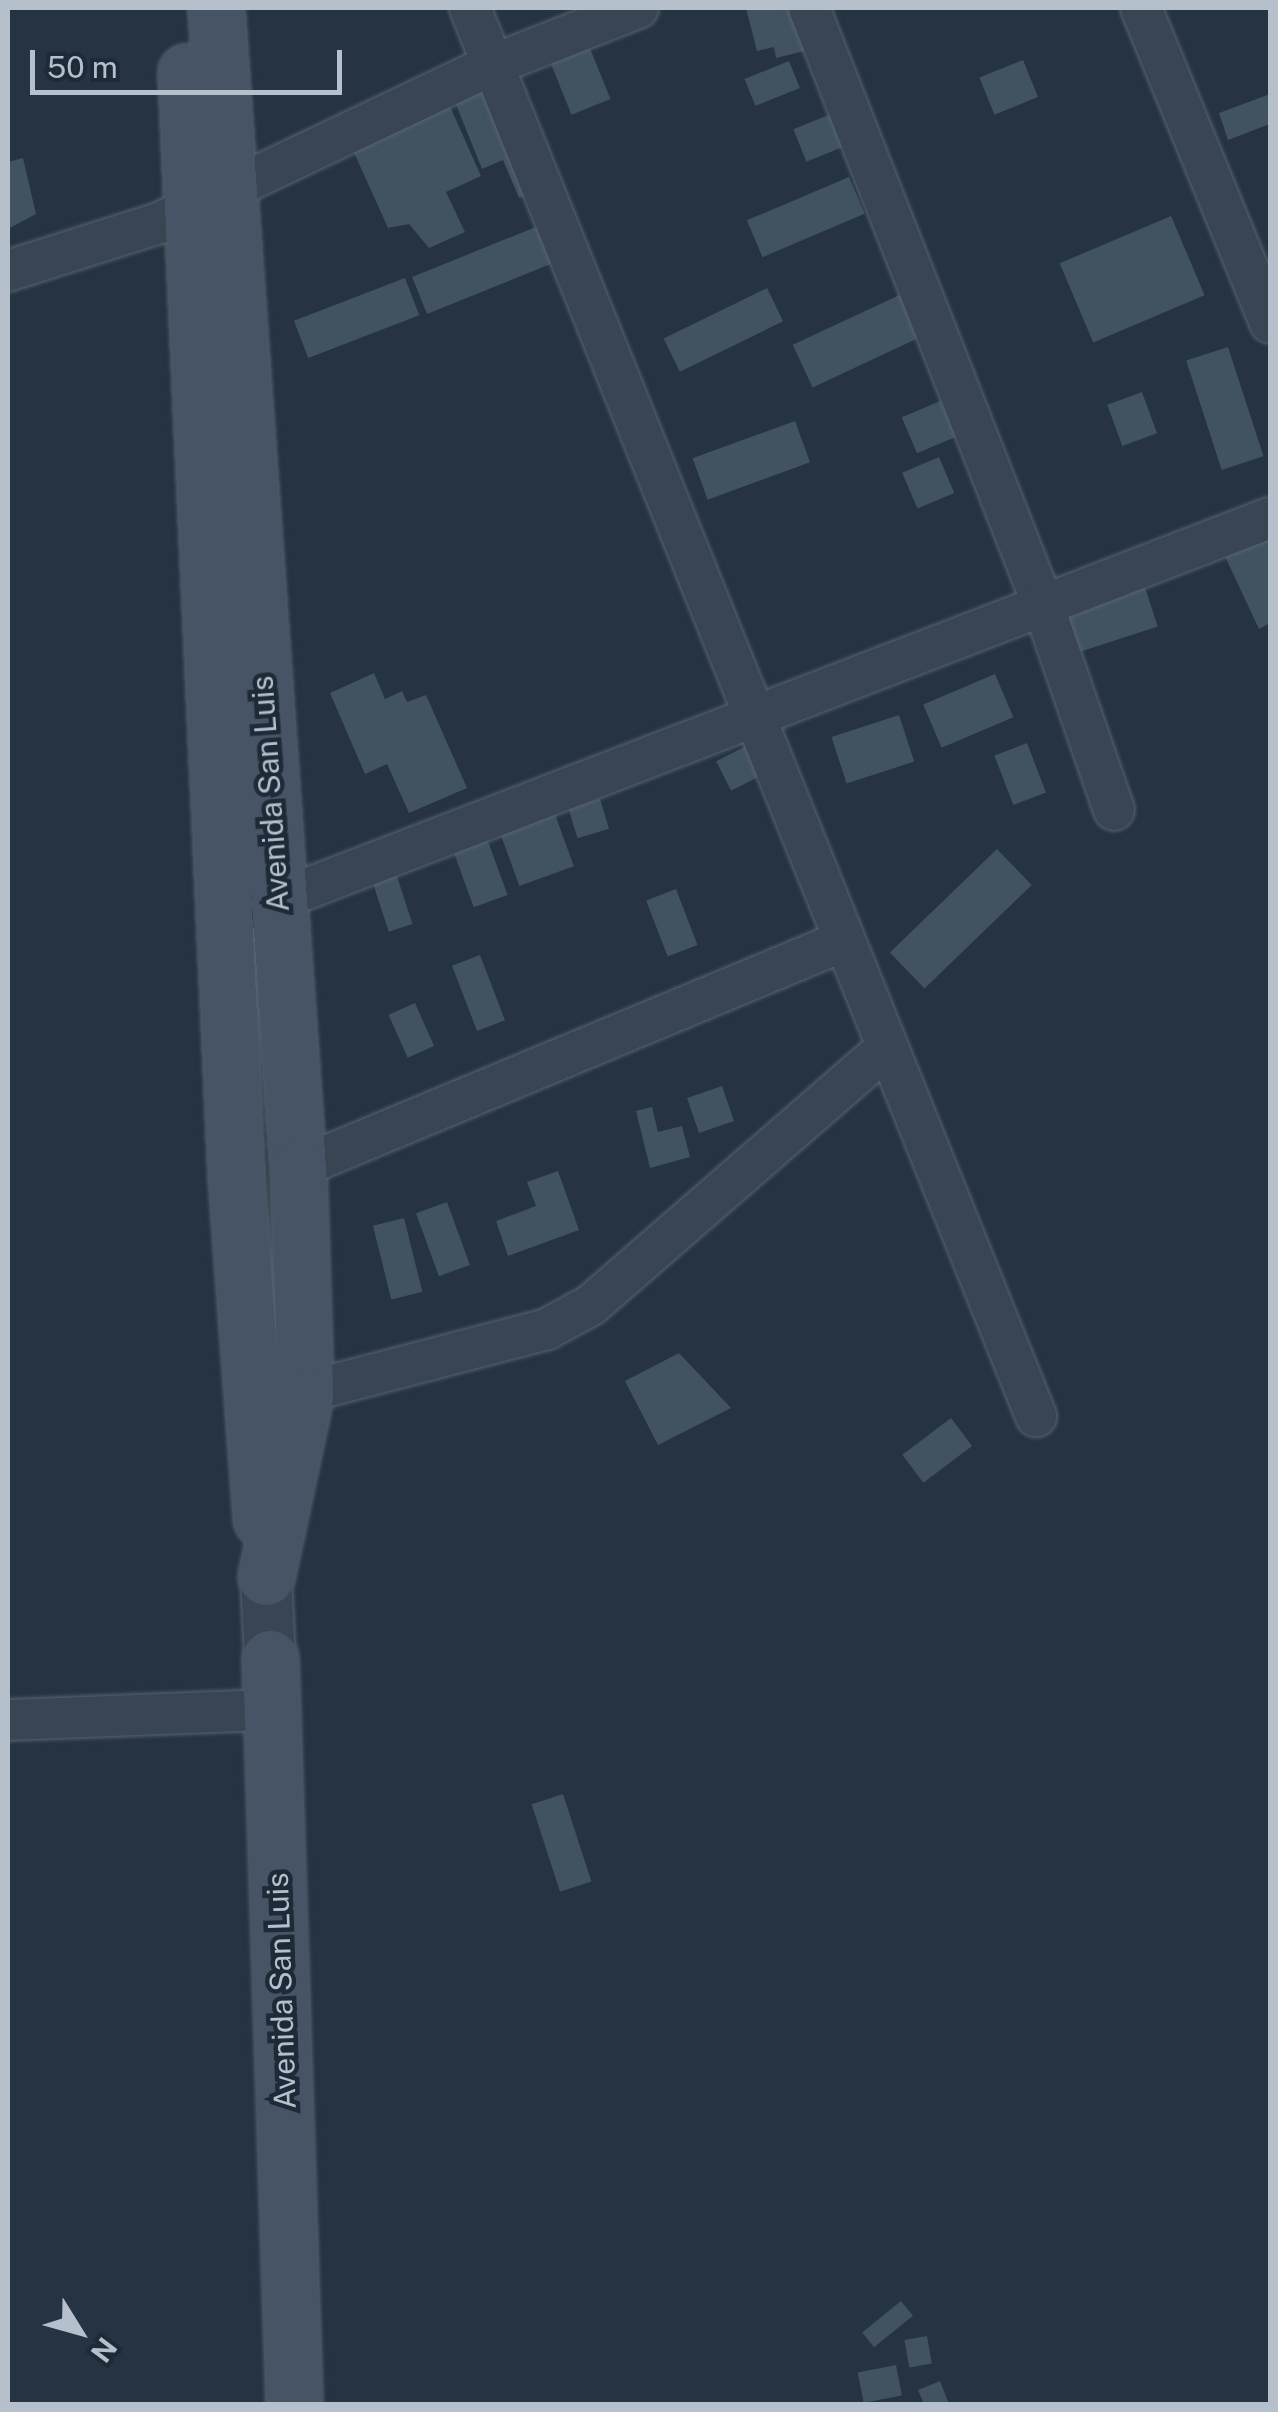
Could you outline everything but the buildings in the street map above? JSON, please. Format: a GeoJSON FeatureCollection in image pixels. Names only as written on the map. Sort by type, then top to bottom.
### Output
{"type":"FeatureCollection","features":[{"type":"Feature","properties":{"kind":"main road","name":"Avenida San Luis"},"geometry":{"type":"LineString","coordinates":[[182,8],[212,198]]}},
{"type":"Feature","properties":{"kind":"main road","name":"Avenida San Luis"},"geometry":{"type":"LineString","coordinates":[[216,8],[212,198],[251,909],[252,1404],[266,1577]]}},
{"type":"Feature","properties":{"kind":"main road","name":"Avenida San Luis"},"geometry":{"type":"LineString","coordinates":[[251,909],[298,1168],[305,1395],[266,1577]]}},
{"type":"Feature","properties":{"kind":"main road","name":"Avenida San Luis"},"geometry":{"type":"LineString","coordinates":[[271,1684],[294,2404]]}},
{"type":"Feature","properties":{"kind":"street"},"geometry":{"type":"LineString","coordinates":[[470,8],[490,66],[754,711],[884,1050],[1036,1416]]}},
{"type":"Feature","properties":{"kind":"street"},"geometry":{"type":"LineString","coordinates":[[8,271],[212,198],[490,66],[638,8]]}},
{"type":"Feature","properties":{"kind":"street"},"geometry":{"type":"LineString","coordinates":[[809,8],[1042,602],[1114,810]]}},
{"type":"Feature","properties":{"kind":"street"},"geometry":{"type":"LineString","coordinates":[[1141,8],[1270,323]]}},
{"type":"Feature","properties":{"kind":"street"},"geometry":{"type":"LineString","coordinates":[[251,909],[754,711],[1270,518]]}},
{"type":"Feature","properties":{"kind":"street"},"geometry":{"type":"LineString","coordinates":[[298,1168],[841,942]]}},
{"type":"Feature","properties":{"kind":"street"},"geometry":{"type":"LineString","coordinates":[[252,1404],[305,1395],[547,1329],[590,1306],[884,1050]]}},
{"type":"Feature","properties":{"kind":"street","name":"Avenida San Luis"},"geometry":{"type":"LineString","coordinates":[[266,1577],[271,1684]]}},
{"type":"Feature","properties":{"kind":"street"},"geometry":{"type":"LineString","coordinates":[[8,1720],[271,1684]]}}]}
